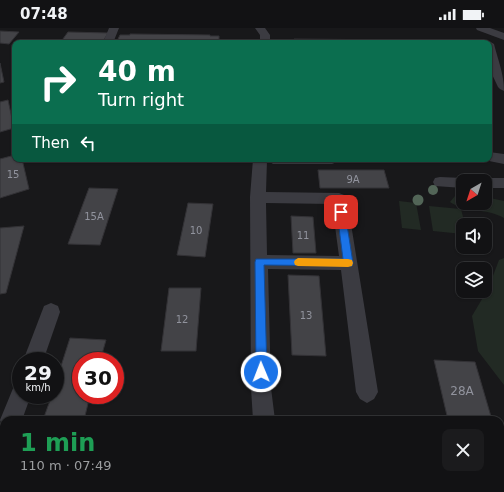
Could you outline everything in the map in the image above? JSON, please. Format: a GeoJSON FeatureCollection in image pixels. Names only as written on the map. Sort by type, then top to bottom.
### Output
{"type":"FeatureCollection","features":[{"type":"Feature","properties":{"kind":"street"},"geometry":{"type":"LineString","coordinates":[[109,40],[114,28]]}},
{"type":"Feature","properties":{"kind":"street"},"geometry":{"type":"LineString","coordinates":[[260,28],[265,35],[265,40]]}},
{"type":"Feature","properties":{"kind":"street"},"geometry":{"type":"LineString","coordinates":[[481,28],[504,37]]}},
{"type":"Feature","properties":{"kind":"street"},"geometry":{"type":"LineString","coordinates":[[488,40],[487,37],[493,33]]}},
{"type":"Feature","properties":{"kind":"street"},"geometry":{"type":"LineString","coordinates":[[492,58],[494,67],[504,87]]}},
{"type":"Feature","properties":{"kind":"street"},"geometry":{"type":"LineString","coordinates":[[492,157],[504,159]]}},
{"type":"Feature","properties":{"kind":"street"},"geometry":{"type":"LineString","coordinates":[[260,162],[258,197],[261,388],[264,416]]}},
{"type":"Feature","properties":{"kind":"street"},"geometry":{"type":"LineString","coordinates":[[440,182],[456,182]]}},
{"type":"Feature","properties":{"kind":"street"},"geometry":{"type":"LineString","coordinates":[[492,183],[504,183]]}},
{"type":"Feature","properties":{"kind":"street"},"geometry":{"type":"LineString","coordinates":[[258,197],[339,199],[368,392]]}},
{"type":"Feature","properties":{"kind":"street"},"geometry":{"type":"LineString","coordinates":[[259,262],[349,263]]}},
{"type":"Feature","properties":{"kind":"street"},"geometry":{"type":"LineString","coordinates":[[36,352],[51,312]]}},
{"type":"Feature","properties":{"kind":"street"},"geometry":{"type":"LineString","coordinates":[[12,416],[17,404]]}},
{"type":"Feature","properties":{"kind":"shaded area"},"geometry":{"type":"Polygon","coordinates":[[[455,196],[456,196],[456,205],[450,202],[455,196]]]}},
{"type":"Feature","properties":{"kind":"shaded area"},"geometry":{"type":"Polygon","coordinates":[[[492,198],[504,201],[504,218],[491,213],[475,210],[492,210],[492,198]]]}},
{"type":"Feature","properties":{"kind":"shaded area"},"geometry":{"type":"Polygon","coordinates":[[[399,201],[416,203],[421,230],[402,228],[399,201]]]}},
{"type":"Feature","properties":{"kind":"shaded area"},"geometry":{"type":"Polygon","coordinates":[[[429,206],[461,210],[463,218],[456,218],[456,233],[433,231],[429,206]]]}},
{"type":"Feature","properties":{"kind":"shaded area"},"geometry":{"type":"Polygon","coordinates":[[[504,258],[504,385],[478,351],[472,316],[483,298],[492,298],[492,278],[499,260],[504,258]]]}},
{"type":"Feature","properties":{"kind":"building"},"geometry":{"type":"Polygon","coordinates":[[[0,31],[19,32],[9,44],[0,43],[0,31]]]}},
{"type":"Feature","properties":{"kind":"building"},"geometry":{"type":"Polygon","coordinates":[[[68,32],[108,33],[104,40],[62,40],[68,32]]]}},
{"type":"Feature","properties":{"kind":"building"},"geometry":{"type":"Polygon","coordinates":[[[120,35],[210,35],[219,36],[219,40],[118,40],[120,35]]]}},
{"type":"Feature","properties":{"kind":"building"},"geometry":{"type":"Polygon","coordinates":[[[294,39],[405,40],[294,40],[294,39]]]}},
{"type":"Feature","properties":{"kind":"building"},"geometry":{"type":"Polygon","coordinates":[[[0,63],[4,82],[0,83],[0,63]]]}},
{"type":"Feature","properties":{"kind":"building"},"geometry":{"type":"Polygon","coordinates":[[[8,100],[12,119],[12,129],[0,132],[0,102],[8,100]]]}},
{"type":"Feature","properties":{"kind":"building"},"geometry":{"type":"Polygon","coordinates":[[[12,156],[12,162],[23,162],[29,189],[0,198],[0,159],[12,156]]]}},
{"type":"Feature","properties":{"kind":"building"},"geometry":{"type":"Polygon","coordinates":[[[318,170],[384,170],[389,188],[320,188],[318,170]]]}},
{"type":"Feature","properties":{"kind":"building"},"geometry":{"type":"Polygon","coordinates":[[[89,188],[118,189],[100,245],[68,244],[89,188]]]}},
{"type":"Feature","properties":{"kind":"building"},"geometry":{"type":"Polygon","coordinates":[[[188,203],[213,204],[205,257],[177,255],[188,203]]]}},
{"type":"Feature","properties":{"kind":"building"},"geometry":{"type":"Polygon","coordinates":[[[291,216],[313,217],[316,253],[293,253],[291,216]]]}},
{"type":"Feature","properties":{"kind":"building"},"geometry":{"type":"Polygon","coordinates":[[[24,226],[6,293],[0,294],[0,228],[24,226]]]}},
{"type":"Feature","properties":{"kind":"building"},"geometry":{"type":"Polygon","coordinates":[[[288,275],[319,276],[326,356],[292,355],[288,275]]]}},
{"type":"Feature","properties":{"kind":"building"},"geometry":{"type":"Polygon","coordinates":[[[169,288],[201,288],[196,351],[161,351],[169,288]]]}},
{"type":"Feature","properties":{"kind":"building"},"geometry":{"type":"Polygon","coordinates":[[[70,338],[106,340],[103,352],[72,352],[72,404],[88,404],[85,416],[44,416],[49,404],[64,404],[64,357],[70,338]]]}},
{"type":"Feature","properties":{"kind":"building"},"geometry":{"type":"Polygon","coordinates":[[[434,360],[475,362],[491,416],[447,416],[434,360]]]}},
{"type":"Feature","properties":{"kind":"slow traffic"},"geometry":{"type":"LineString","coordinates":[[298,262],[348,263]]}},
{"type":"Feature","properties":{"kind":"route"},"geometry":{"type":"LineString","coordinates":[[261,372],[259,262],[349,263],[341,212]]}}]}
